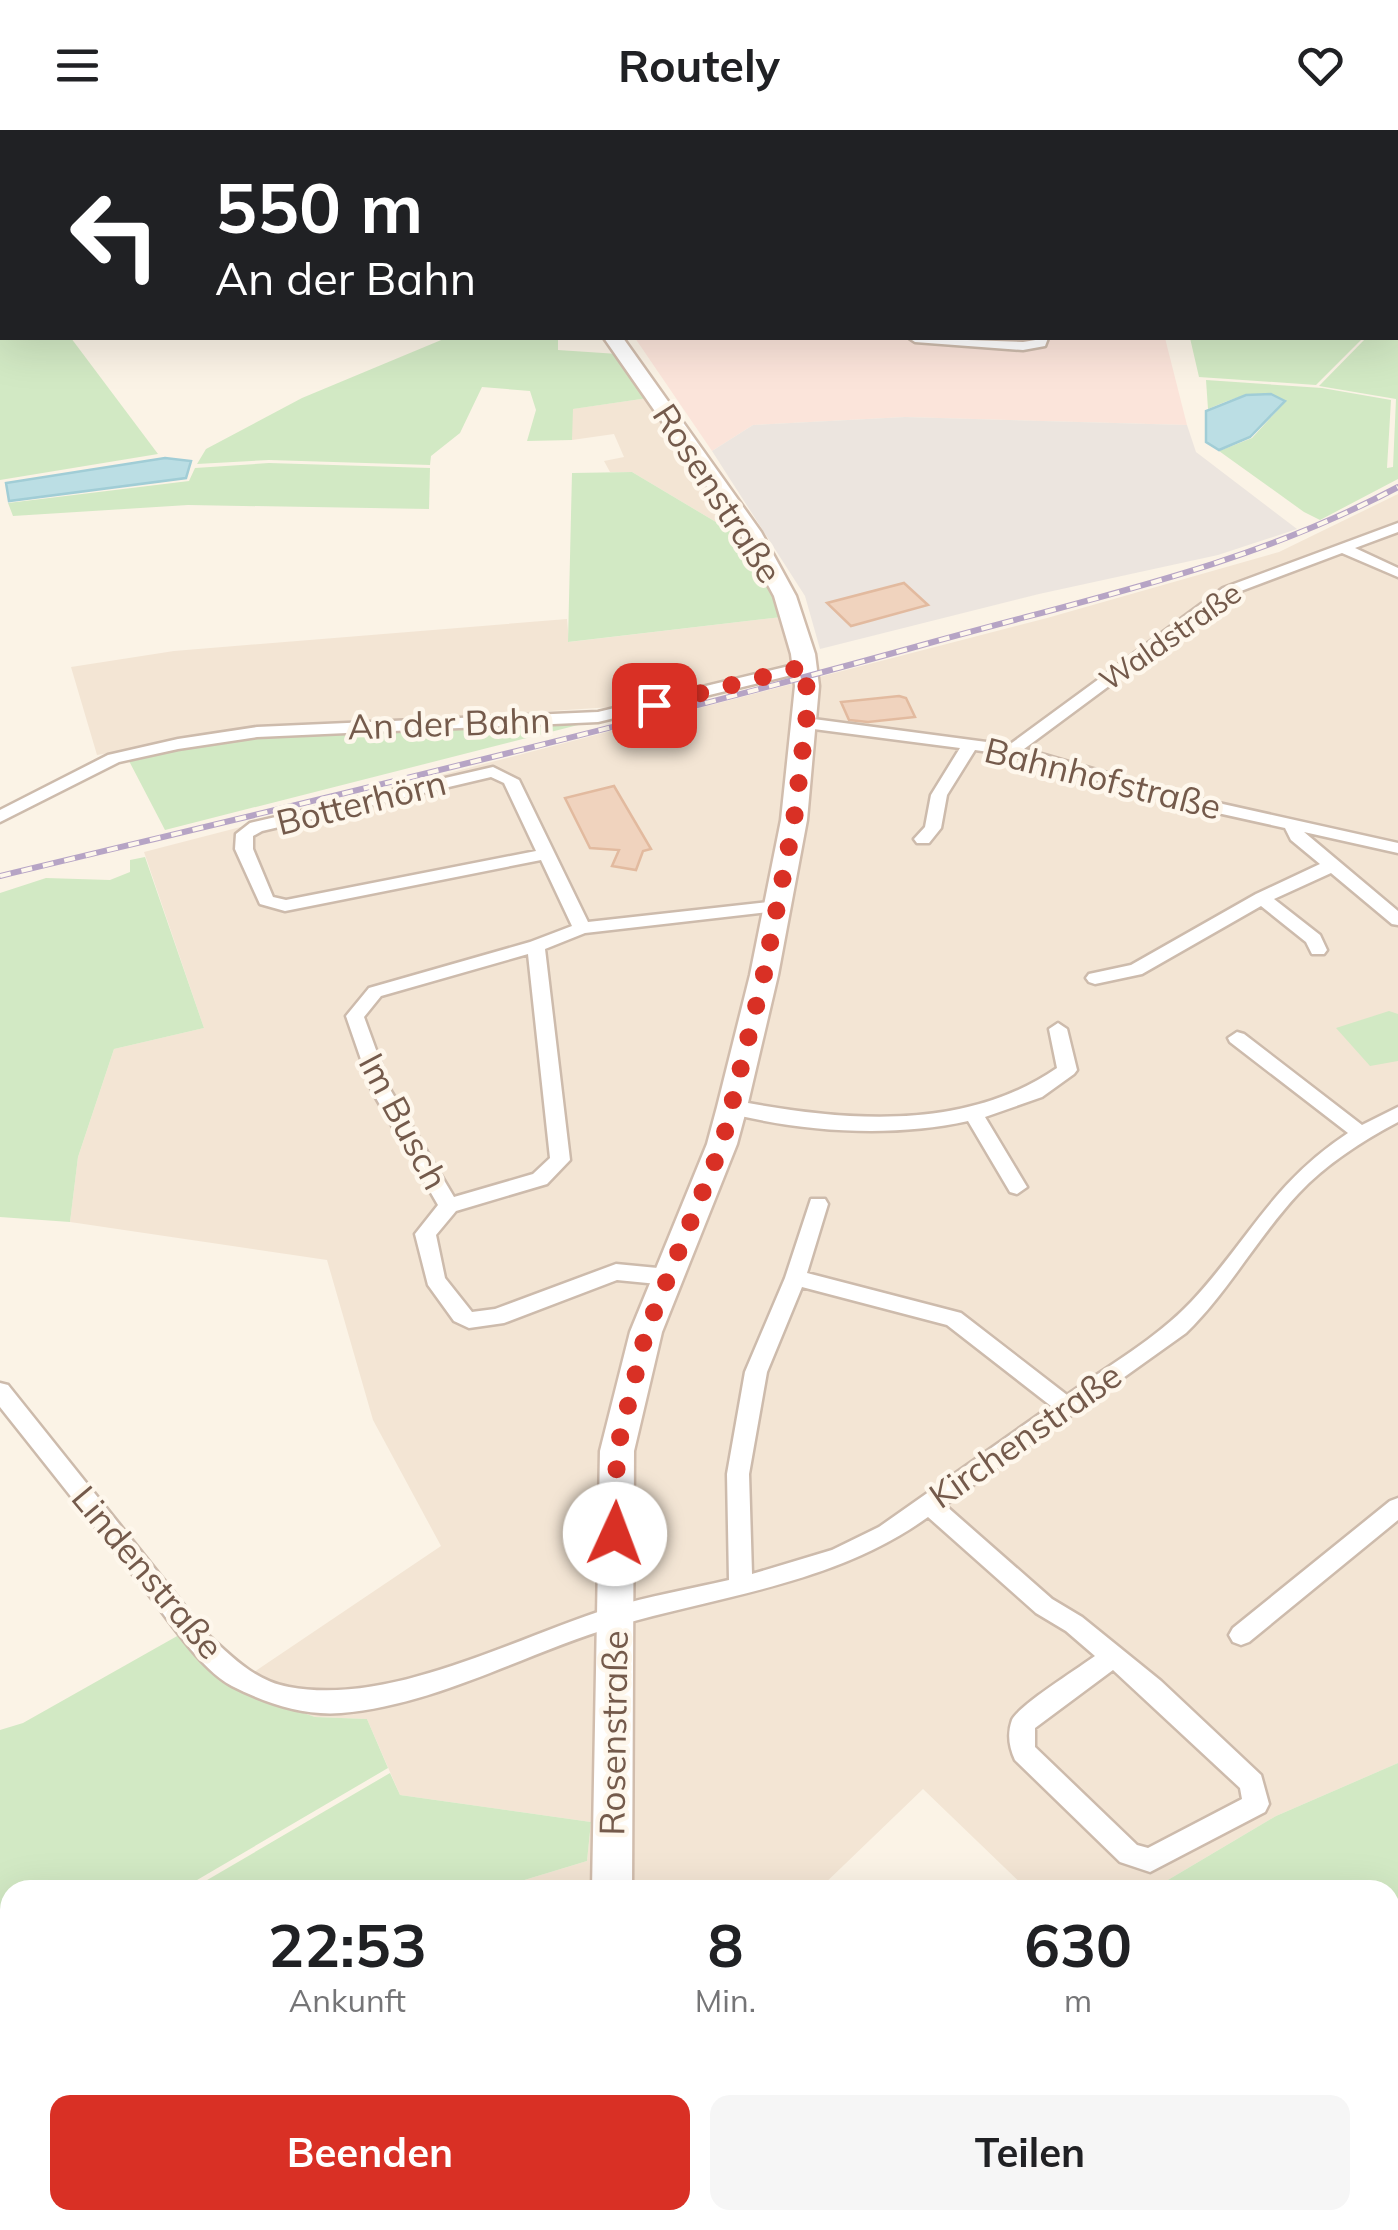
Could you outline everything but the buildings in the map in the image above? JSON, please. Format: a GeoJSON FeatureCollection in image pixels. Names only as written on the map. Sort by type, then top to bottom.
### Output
{"type":"FeatureCollection","features":[{"type":"Feature","properties":{"kind":"main road","name":"Rosenstraße"},"geometry":{"type":"LineString","coordinates":[[612,1880],[617,1450],[646,1332],[722,1144],[732,1106],[777,906],[806,723],[806,666],[786,596],[750,532],[615,340]]}},
{"type":"Feature","properties":{"kind":"street"},"geometry":{"type":"LineString","coordinates":[[942,340],[1022,346],[1041,340]]}},
{"type":"Feature","properties":{"kind":"street","name":"Waldstraße"},"geometry":{"type":"LineString","coordinates":[[1012,750],[1228,590],[1398,527]]}},
{"type":"Feature","properties":{"kind":"street"},"geometry":{"type":"LineString","coordinates":[[1340,547],[1398,573]]}},
{"type":"Feature","properties":{"kind":"street","name":"An der Bahn"},"geometry":{"type":"LineString","coordinates":[[0,817],[114,758],[178,744],[258,732],[598,717],[806,666]]}},
{"type":"Feature","properties":{"kind":"street","name":"Bahnhofstraße"},"geometry":{"type":"LineString","coordinates":[[806,723],[1012,750],[1183,800],[1398,848]]}},
{"type":"Feature","properties":{"kind":"street"},"geometry":{"type":"LineString","coordinates":[[923,840],[934,828],[939,795],[972,744]]}},
{"type":"Feature","properties":{"kind":"street","name":"Botterhörn"},"geometry":{"type":"LineString","coordinates":[[546,854],[286,906],[266,900],[244,849],[245,834],[256,827],[493,772],[510,780],[546,854],[582,928]]}},
{"type":"Feature","properties":{"kind":"street"},"geometry":{"type":"LineString","coordinates":[[1291,823],[1297,836],[1398,920]]}},
{"type":"Feature","properties":{"kind":"street"},"geometry":{"type":"LineString","coordinates":[[1094,978],[1136,970],[1262,898],[1333,865]]}},
{"type":"Feature","properties":{"kind":"street"},"geometry":{"type":"LineString","coordinates":[[1262,898],[1314,939],[1318,950]]}},
{"type":"Feature","properties":{"kind":"street","name":"Im Busch"},"geometry":{"type":"LineString","coordinates":[[668,1276],[616,1272],[497,1317],[469,1320],[461,1315],[435,1280],[425,1234],[449,1206],[410,1145],[362,1044],[355,1016],[375,992],[536,946],[582,928],[777,906]]}},
{"type":"Feature","properties":{"kind":"street"},"geometry":{"type":"LineString","coordinates":[[449,1206],[540,1179],[560,1160],[536,946]]}},
{"type":"Feature","properties":{"kind":"street"},"geometry":{"type":"LineString","coordinates":[[732,1106],[766,1114],[866,1124],[973,1113],[1046,1089],[1067,1070],[1058,1029]]}},
{"type":"Feature","properties":{"kind":"street"},"geometry":{"type":"LineString","coordinates":[[1236,1038],[1360,1133]]}},
{"type":"Feature","properties":{"kind":"street"},"geometry":{"type":"LineString","coordinates":[[973,1113],[1018,1186]]}},
{"type":"Feature","properties":{"kind":"street","name":"Kirchenstraße"},"geometry":{"type":"LineString","coordinates":[[614,1617],[839,1557],[886,1534],[1204,1306],[1292,1188],[1360,1133],[1398,1114]]}},
{"type":"Feature","properties":{"kind":"street"},"geometry":{"type":"LineString","coordinates":[[741,1586],[738,1474],[756,1372],[795,1278],[818,1204]]}},
{"type":"Feature","properties":{"kind":"street"},"geometry":{"type":"LineString","coordinates":[[795,1278],[954,1319],[1066,1406]]}},
{"type":"Feature","properties":{"kind":"street","name":"Lindenstraße"},"geometry":{"type":"LineString","coordinates":[[0,1391],[200,1641],[237,1677],[283,1697],[338,1703],[396,1694],[614,1617]]}},
{"type":"Feature","properties":{"kind":"street"},"geometry":{"type":"LineString","coordinates":[[929,1504],[1044,1606],[1113,1656],[1252,1784],[1256,1804],[1150,1860],[1130,1854],[1024,1752],[1021,1737],[1024,1722],[1113,1656]]}},
{"type":"Feature","properties":{"kind":"street"},"geometry":{"type":"LineString","coordinates":[[1241,1635],[1398,1507]]}},
{"type":"Feature","properties":{"kind":"shaded area"},"geometry":{"type":"Polygon","coordinates":[[[636,340],[1166,340],[1187,425],[905,417],[753,425],[712,451],[636,340]]]}},
{"type":"Feature","properties":{"kind":"shaded area"},"geometry":{"type":"Polygon","coordinates":[[[648,398],[738,530],[731,531],[632,472],[610,472],[604,461],[624,457],[614,434],[572,440],[572,409],[648,398]]]}},
{"type":"Feature","properties":{"kind":"shaded area"},"geometry":{"type":"Polygon","coordinates":[[[905,417],[1187,425],[1196,452],[1297,529],[1218,555],[1039,594],[820,649],[805,596],[712,451],[753,425],[905,417]]]}},
{"type":"Feature","properties":{"kind":"shaded area"},"geometry":{"type":"Polygon","coordinates":[[[1398,494],[1398,1763],[1276,1816],[1168,1880],[1018,1880],[923,1789],[828,1880],[525,1880],[587,1861],[591,1822],[400,1795],[367,1719],[315,1717],[236,1689],[257,1670],[441,1546],[373,1420],[327,1260],[70,1222],[78,1157],[114,1049],[204,1028],[144,852],[1047,618],[1279,552],[1398,494]]]}},
{"type":"Feature","properties":{"kind":"shaded area"},"geometry":{"type":"Polygon","coordinates":[[[782,617],[794,664],[628,706],[229,732],[97,755],[71,667],[174,651],[567,619],[569,642],[782,617]]]}},
{"type":"Feature","properties":{"kind":"green space"},"geometry":{"type":"Polygon","coordinates":[[[0,340],[72,340],[158,454],[0,480],[0,340]]]}},
{"type":"Feature","properties":{"kind":"green space"},"geometry":{"type":"Polygon","coordinates":[[[441,340],[558,340],[558,350],[618,354],[648,398],[573,409],[572,440],[527,441],[536,410],[530,391],[482,387],[460,433],[431,456],[430,465],[269,460],[197,464],[206,449],[302,398],[441,340]]]}},
{"type":"Feature","properties":{"kind":"green space"},"geometry":{"type":"Polygon","coordinates":[[[1190,340],[1361,340],[1316,385],[1199,377],[1190,340]]]}},
{"type":"Feature","properties":{"kind":"green space"},"geometry":{"type":"Polygon","coordinates":[[[1364,340],[1398,340],[1398,479],[1320,520],[1219,451],[1252,438],[1286,401],[1256,394],[1208,409],[1206,380],[1322,388],[1391,400],[1387,468],[1393,467],[1396,399],[1319,386],[1364,340]]]}},
{"type":"Feature","properties":{"kind":"green space"},"geometry":{"type":"Polygon","coordinates":[[[269,463],[430,468],[429,509],[188,505],[13,516],[8,503],[189,481],[195,468],[269,463]]]}},
{"type":"Feature","properties":{"kind":"green space"},"geometry":{"type":"Polygon","coordinates":[[[632,472],[731,531],[738,530],[776,596],[782,617],[568,642],[572,473],[632,472]]]}},
{"type":"Feature","properties":{"kind":"green space"},"geometry":{"type":"Polygon","coordinates":[[[586,723],[165,830],[128,759],[255,738],[586,723]]]}},
{"type":"Feature","properties":{"kind":"green space"},"geometry":{"type":"Polygon","coordinates":[[[145,857],[204,1028],[114,1049],[78,1157],[70,1222],[0,1217],[0,893],[46,878],[110,880],[130,872],[130,860],[145,857]]]}},
{"type":"Feature","properties":{"kind":"green space"},"geometry":{"type":"Polygon","coordinates":[[[1389,1011],[1398,1014],[1398,1061],[1370,1066],[1336,1028],[1389,1011]]]}},
{"type":"Feature","properties":{"kind":"green space"},"geometry":{"type":"Polygon","coordinates":[[[179,1635],[236,1689],[315,1717],[367,1719],[388,1768],[197,1880],[0,1880],[0,1730],[23,1723],[179,1635]]]}},
{"type":"Feature","properties":{"kind":"green space"},"geometry":{"type":"Polygon","coordinates":[[[1398,1763],[1398,1880],[1168,1880],[1276,1816],[1398,1763]]]}},
{"type":"Feature","properties":{"kind":"green space"},"geometry":{"type":"Polygon","coordinates":[[[390,1773],[400,1795],[591,1822],[587,1861],[525,1880],[207,1880],[390,1773]]]}},
{"type":"Feature","properties":{"kind":"water"},"geometry":{"type":"Polygon","coordinates":[[[1271,394],[1285,401],[1250,437],[1219,450],[1206,442],[1206,411],[1246,395],[1271,394]]]}},
{"type":"Feature","properties":{"kind":"water"},"geometry":{"type":"Polygon","coordinates":[[[165,458],[191,461],[186,478],[9,501],[6,483],[165,458]]]}},
{"type":"Feature","properties":{"kind":"railway"},"geometry":{"type":"LineString","coordinates":[[0,876],[584,734],[1111,594],[1286,538],[1398,487]]}},
{"type":"Feature","properties":{"kind":"route"},"geometry":{"type":"LineString","coordinates":[[615,1534],[617,1450],[646,1332],[722,1144],[764,974],[794,820],[807,714],[806,666],[654,705]]}}]}
